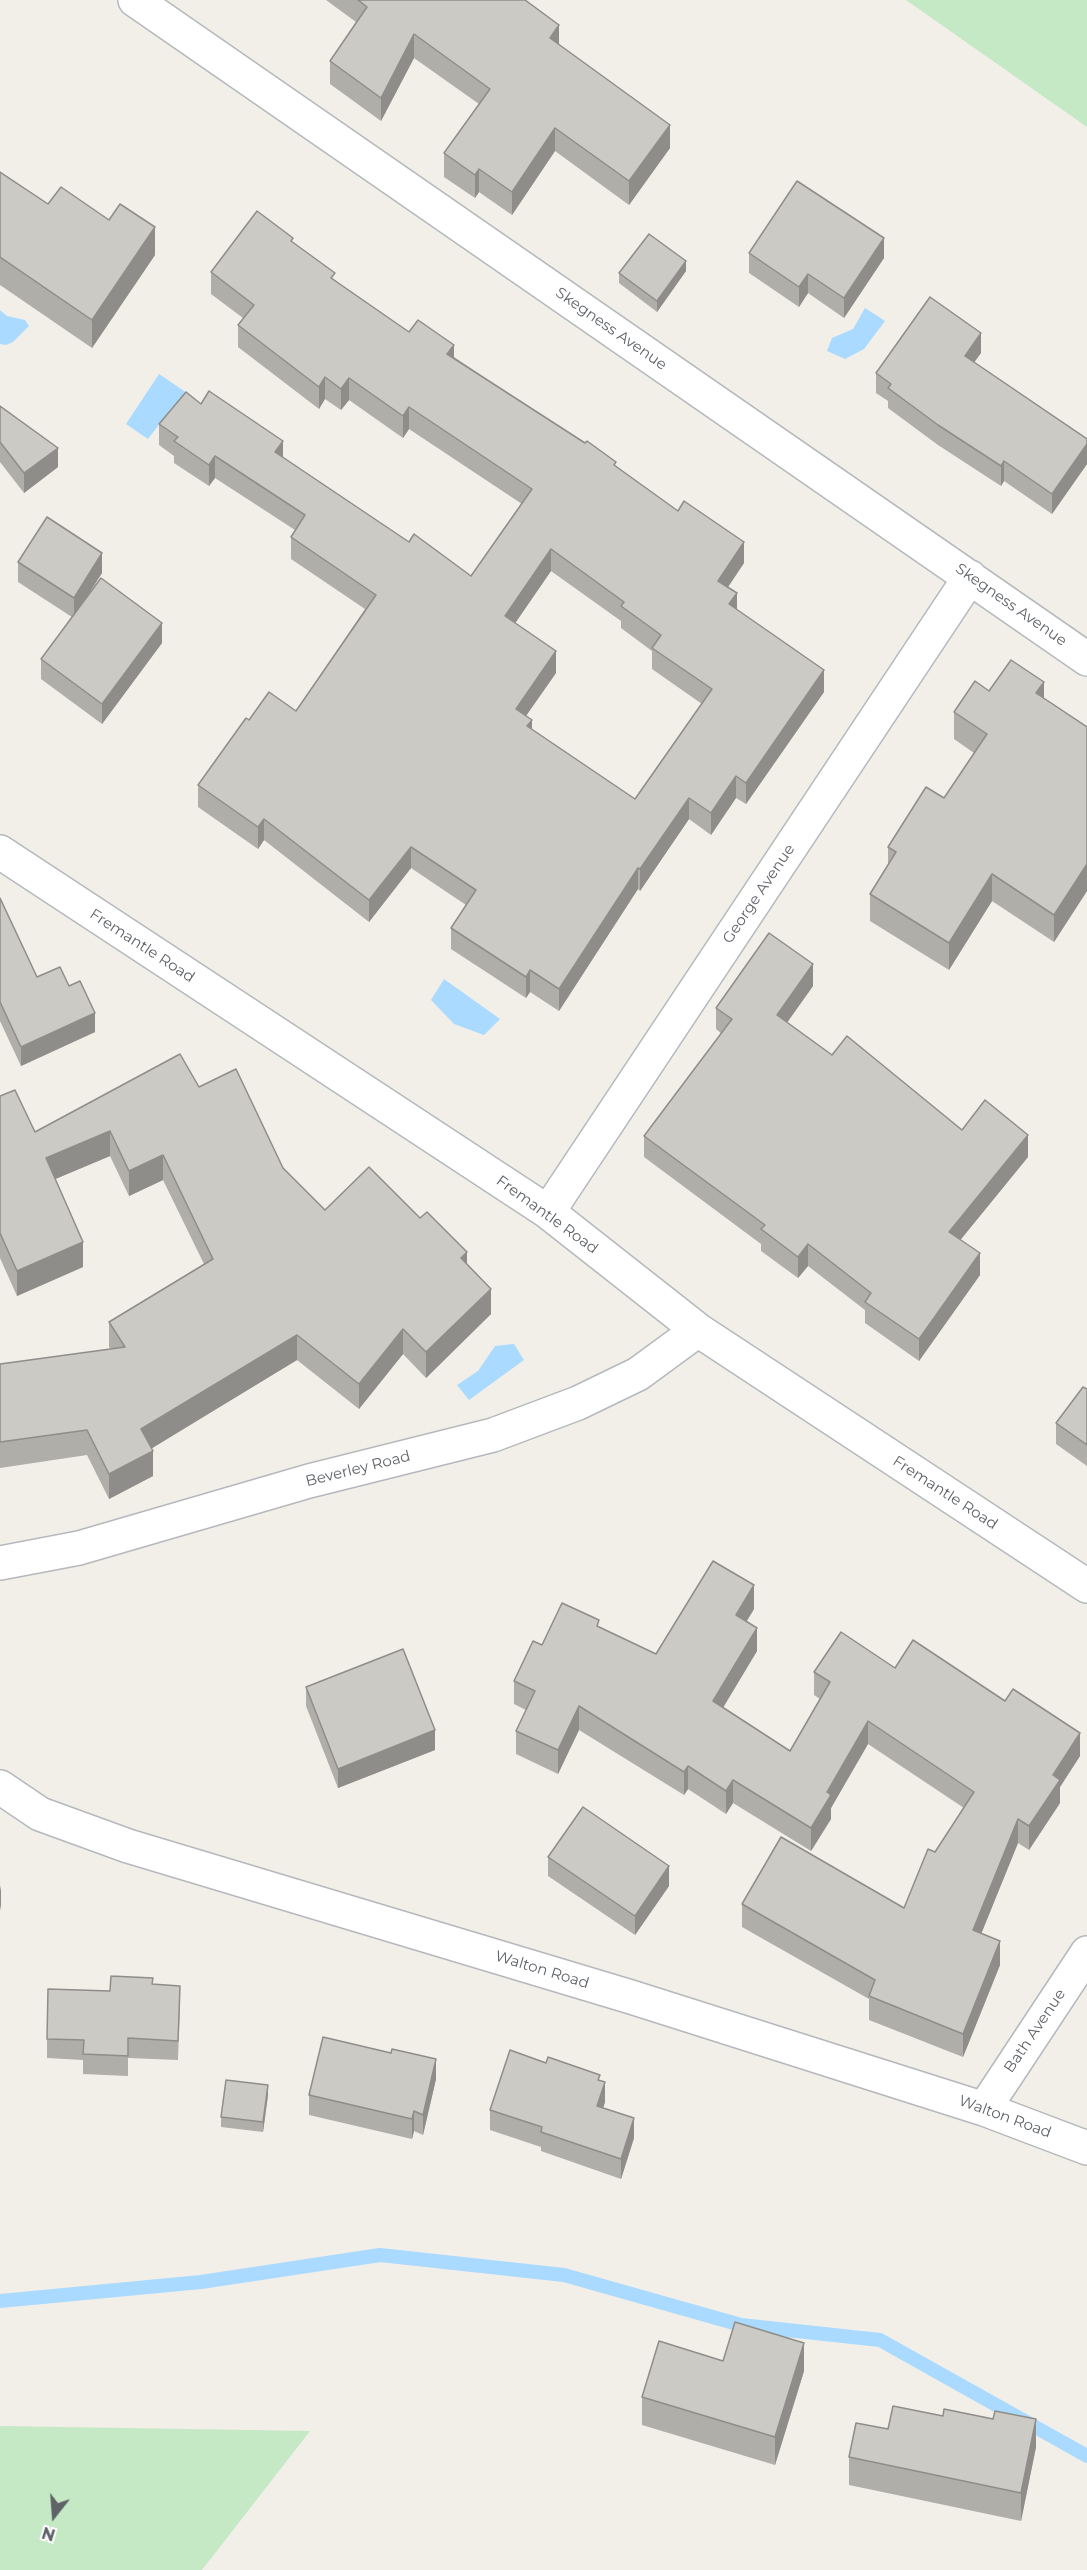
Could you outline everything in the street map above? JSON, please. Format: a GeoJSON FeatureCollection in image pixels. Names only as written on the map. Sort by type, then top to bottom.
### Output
{"type":"FeatureCollection","features":[{"type":"Feature","properties":{"kind":"street","name":"Skegness Avenue"},"geometry":{"type":"LineString","coordinates":[[135,0],[1087,658]]}},
{"type":"Feature","properties":{"kind":"street","name":"George Avenue"},"geometry":{"type":"LineString","coordinates":[[548,1212],[970,577]]}},
{"type":"Feature","properties":{"kind":"street","name":"Fremantle Road"},"geometry":{"type":"LineString","coordinates":[[0,852],[548,1212],[698,1330],[1087,1586]]}},
{"type":"Feature","properties":{"kind":"street","name":"Beverley Road"},"geometry":{"type":"LineString","coordinates":[[0,1563],[79,1548],[309,1481],[493,1435],[578,1403],[638,1374],[698,1330]]}},
{"type":"Feature","properties":{"kind":"street","name":"Walton Road"},"geometry":{"type":"LineString","coordinates":[[0,1787],[40,1814],[128,1846],[631,1997],[984,2109],[1087,2148]]}},
{"type":"Feature","properties":{"kind":"street","name":"Bath Avenue"},"geometry":{"type":"LineString","coordinates":[[984,2109],[1087,1953]]}},
{"type":"Feature","properties":{"kind":"green space"},"geometry":{"type":"Polygon","coordinates":[[[906,0],[1087,0],[1087,127],[906,0]]]}},
{"type":"Feature","properties":{"kind":"green space"},"geometry":{"type":"Polygon","coordinates":[[[0,2426],[310,2431],[202,2570],[0,2570],[0,2426]]]}},
{"type":"Feature","properties":{"kind":"water"},"geometry":{"type":"Polygon","coordinates":[[[865,308],[885,321],[864,349],[845,359],[827,351],[832,338],[853,329],[865,308]]]}},
{"type":"Feature","properties":{"kind":"water"},"geometry":{"type":"Polygon","coordinates":[[[0,310],[7,316],[25,320],[29,326],[13,342],[6,345],[0,344],[0,310]]]}},
{"type":"Feature","properties":{"kind":"water"},"geometry":{"type":"Polygon","coordinates":[[[159,374],[187,393],[184,404],[175,404],[148,439],[126,424],[159,374]]]}},
{"type":"Feature","properties":{"kind":"water"},"geometry":{"type":"Polygon","coordinates":[[[444,979],[500,1019],[484,1035],[454,1024],[431,1000],[444,979]]]}},
{"type":"Feature","properties":{"kind":"water"},"geometry":{"type":"Polygon","coordinates":[[[514,1344],[524,1360],[469,1400],[457,1385],[478,1371],[495,1346],[514,1344]]]}},
{"type":"Feature","properties":{"kind":"building"},"geometry":{"type":"Polygon","coordinates":[[[358,0],[525,0],[559,25],[550,38],[670,125],[629,181],[555,128],[512,192],[479,169],[475,175],[444,153],[490,89],[414,34],[381,98],[330,61],[367,7],[358,0]]]}},
{"type":"Feature","properties":{"kind":"building"},"geometry":{"type":"Polygon","coordinates":[[[0,172],[48,204],[61,187],[109,220],[120,204],[155,227],[92,320],[0,257],[0,172]]]}},
{"type":"Feature","properties":{"kind":"building"},"geometry":{"type":"Polygon","coordinates":[[[797,181],[884,238],[844,298],[808,274],[799,287],[749,253],[797,181]]]}},
{"type":"Feature","properties":{"kind":"building"},"geometry":{"type":"Polygon","coordinates":[[[257,211],[293,238],[291,241],[335,273],[331,278],[409,332],[418,320],[454,345],[447,354],[585,443],[587,441],[616,462],[614,465],[678,511],[684,501],[744,542],[718,581],[737,593],[729,604],[824,670],[746,783],[736,776],[711,813],[689,798],[640,869],[638,868],[559,989],[530,970],[526,977],[451,928],[476,890],[411,847],[369,900],[264,819],[258,827],[198,785],[246,718],[249,720],[269,692],[296,711],[376,595],[291,537],[305,515],[215,456],[209,465],[174,441],[178,437],[159,424],[186,392],[201,404],[209,391],[283,441],[275,452],[409,542],[414,534],[471,576],[532,489],[409,407],[403,416],[349,378],[341,389],[325,377],[319,387],[238,325],[254,305],[211,272],[257,211]],[[551,549],[505,616],[556,651],[516,709],[532,720],[527,726],[635,799],[712,689],[652,648],[661,635],[621,606],[624,602],[551,549]]]}},
{"type":"Feature","properties":{"kind":"building"},"geometry":{"type":"Polygon","coordinates":[[[649,234],[686,261],[657,301],[619,273],[649,234]]]}},
{"type":"Feature","properties":{"kind":"building"},"geometry":{"type":"Polygon","coordinates":[[[930,297],[981,333],[965,356],[1087,439],[1087,444],[1052,494],[1004,461],[1001,466],[938,425],[888,388],[891,384],[876,373],[930,297]]]}},
{"type":"Feature","properties":{"kind":"building"},"geometry":{"type":"Polygon","coordinates":[[[0,406],[58,448],[24,473],[0,442],[0,406]]]}},
{"type":"Feature","properties":{"kind":"building"},"geometry":{"type":"Polygon","coordinates":[[[47,517],[102,553],[74,598],[18,562],[47,517]]]}},
{"type":"Feature","properties":{"kind":"building"},"geometry":{"type":"Polygon","coordinates":[[[101,578],[162,623],[102,704],[41,659],[101,578]]]}},
{"type":"Feature","properties":{"kind":"building"},"geometry":{"type":"Polygon","coordinates":[[[1011,660],[1044,682],[1036,693],[1087,727],[1087,864],[1054,915],[992,874],[949,943],[870,894],[896,852],[888,847],[926,787],[944,798],[987,734],[954,712],[975,681],[989,691],[1011,660]]]}},
{"type":"Feature","properties":{"kind":"building"},"geometry":{"type":"Polygon","coordinates":[[[0,898],[37,977],[60,967],[69,986],[80,981],[95,1013],[21,1047],[0,1002],[0,898]]]}},
{"type":"Feature","properties":{"kind":"building"},"geometry":{"type":"Polygon","coordinates":[[[769,933],[813,964],[777,1015],[832,1055],[847,1036],[962,1130],[985,1100],[1028,1135],[949,1232],[980,1253],[919,1339],[865,1302],[871,1293],[808,1244],[798,1257],[761,1229],[765,1225],[644,1136],[732,1019],[716,1008],[769,933]]]}},
{"type":"Feature","properties":{"kind":"building"},"geometry":{"type":"Polygon","coordinates":[[[180,1054],[199,1087],[236,1069],[283,1168],[325,1210],[369,1167],[420,1218],[427,1212],[467,1252],[461,1258],[491,1289],[426,1352],[403,1329],[359,1384],[297,1335],[141,1429],[153,1451],[109,1474],[87,1430],[0,1442],[0,1364],[125,1347],[109,1322],[213,1259],[163,1155],[129,1171],[110,1131],[46,1158],[83,1242],[17,1271],[0,1233],[0,1096],[15,1090],[35,1132],[180,1054]]]}},
{"type":"Feature","properties":{"kind":"building"},"geometry":{"type":"Polygon","coordinates":[[[1083,1387],[1087,1389],[1087,1445],[1056,1423],[1083,1387]]]}},
{"type":"Feature","properties":{"kind":"building"},"geometry":{"type":"Polygon","coordinates":[[[713,1561],[754,1585],[736,1615],[757,1628],[713,1701],[790,1751],[830,1682],[814,1672],[841,1632],[895,1668],[913,1640],[1005,1701],[1013,1689],[1080,1733],[1053,1775],[1060,1780],[1029,1826],[1018,1819],[973,1930],[1000,1941],[963,2034],[869,1996],[875,1980],[742,1904],[781,1837],[904,1908],[928,1849],[935,1852],[974,1792],[868,1721],[827,1792],[831,1795],[811,1828],[733,1780],[726,1791],[688,1766],[684,1772],[579,1706],[558,1750],[516,1731],[535,1691],[514,1681],[533,1641],[542,1645],[562,1603],[599,1620],[597,1626],[656,1654],[713,1561]]]}},
{"type":"Feature","properties":{"kind":"building"},"geometry":{"type":"Polygon","coordinates":[[[403,1649],[435,1730],[338,1769],[306,1687],[403,1649]]]}},
{"type":"Feature","properties":{"kind":"building"},"geometry":{"type":"Polygon","coordinates":[[[583,1807],[669,1866],[635,1916],[548,1857],[583,1807]]]}},
{"type":"Feature","properties":{"kind":"building"},"geometry":{"type":"Polygon","coordinates":[[[111,1976],[153,1978],[152,1984],[180,1986],[178,2041],[128,2038],[128,2056],[83,2054],[84,2040],[47,2039],[48,1989],[110,1991],[111,1976]]]}},
{"type":"Feature","properties":{"kind":"building"},"geometry":{"type":"Polygon","coordinates":[[[323,2037],[391,2053],[392,2049],[436,2059],[423,2115],[414,2111],[412,2119],[309,2095],[323,2037]]]}},
{"type":"Feature","properties":{"kind":"building"},"geometry":{"type":"Polygon","coordinates":[[[510,2050],[546,2063],[548,2057],[600,2075],[598,2080],[605,2082],[597,2106],[634,2118],[621,2159],[541,2132],[542,2127],[490,2110],[510,2050]]]}},
{"type":"Feature","properties":{"kind":"building"},"geometry":{"type":"Polygon","coordinates":[[[226,2080],[268,2085],[263,2122],[221,2117],[226,2080]]]}},
{"type":"Feature","properties":{"kind":"building"},"geometry":{"type":"Polygon","coordinates":[[[735,2322],[804,2343],[775,2437],[642,2397],[659,2341],[723,2361],[735,2322]]]}},
{"type":"Feature","properties":{"kind":"building"},"geometry":{"type":"Polygon","coordinates":[[[893,2406],[943,2416],[944,2409],[993,2419],[995,2411],[1036,2419],[1021,2493],[849,2457],[856,2423],[888,2429],[893,2406]]]}},
{"type":"Feature","properties":{"kind":"waterway"},"geometry":{"type":"LineString","coordinates":[[0,2301],[201,2282],[380,2255],[564,2275],[741,2325],[880,2340],[1087,2456]]}}]}
